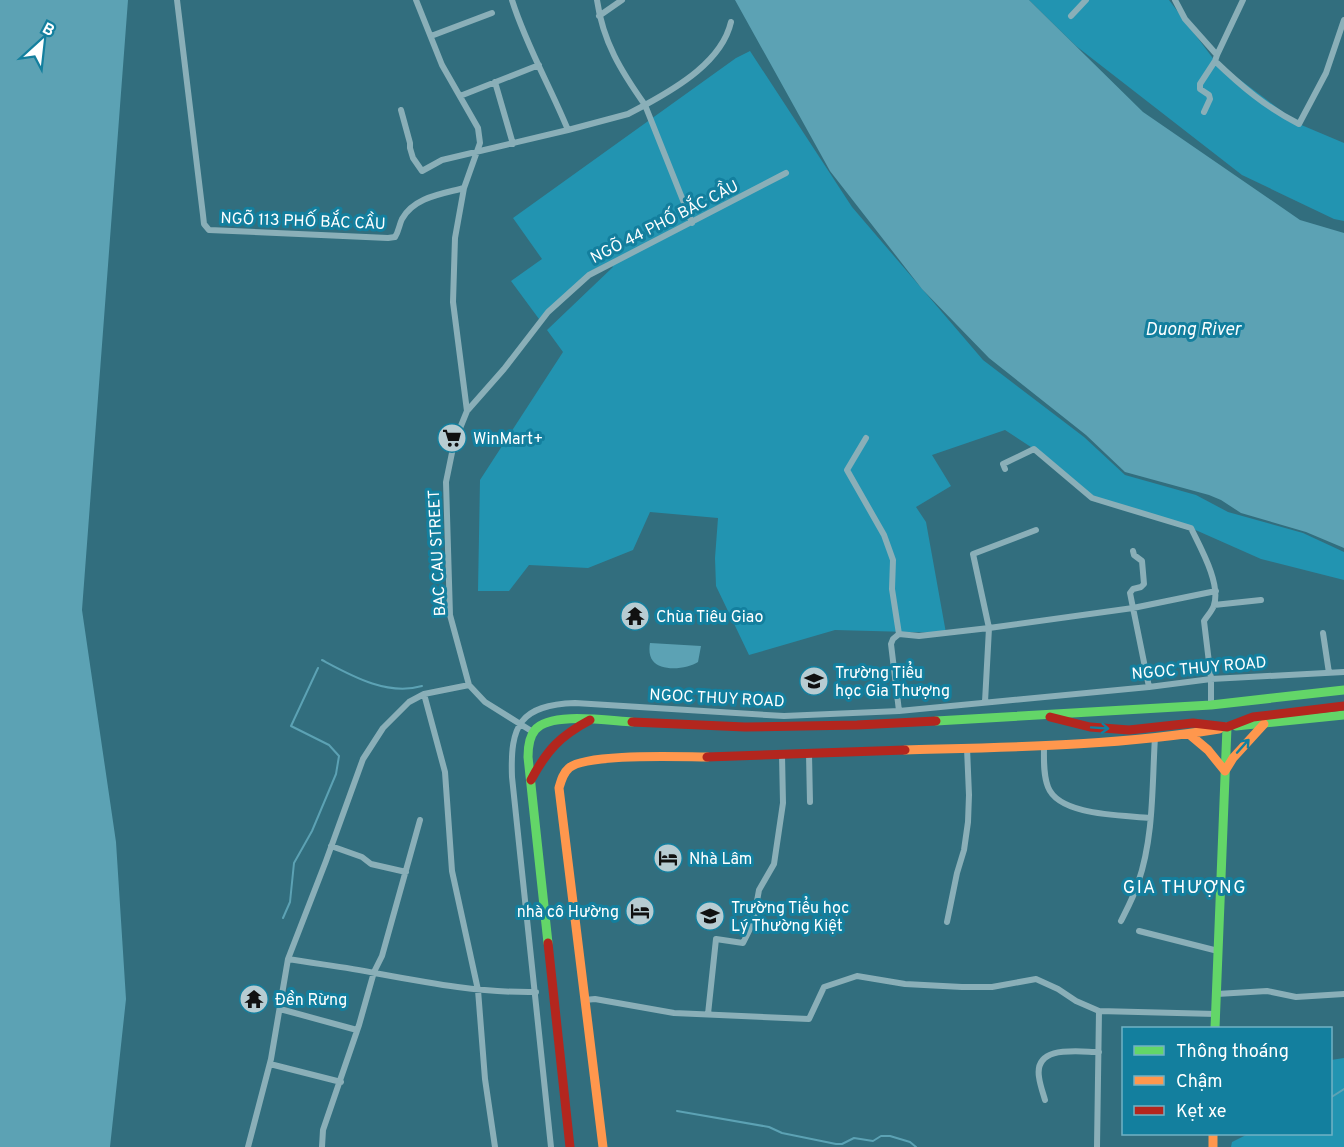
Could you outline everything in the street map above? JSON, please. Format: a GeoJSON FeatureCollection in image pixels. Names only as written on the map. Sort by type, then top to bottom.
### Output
{"type":"FeatureCollection","features":[{"type":"Feature","properties":{"kind":"main road","name":"NGOC THUY ROAD"},"geometry":{"type":"LineString","coordinates":[[533,732],[537,726],[549,720],[801,727],[1211,705],[1344,690]]}},
{"type":"Feature","properties":{"kind":"main road"},"geometry":{"type":"LineString","coordinates":[[1044,715],[1090,727],[1129,730],[1193,723],[1227,727],[1253,717],[1344,705]]}},
{"type":"Feature","properties":{"kind":"main road"},"geometry":{"type":"LineString","coordinates":[[603,1147],[559,788],[565,772],[572,766],[583,760],[782,756],[1116,742],[1189,734],[1227,727],[1344,715]]}},
{"type":"Feature","properties":{"kind":"main road"},"geometry":{"type":"LineString","coordinates":[[531,780],[550,746],[565,733],[590,720]]}},
{"type":"Feature","properties":{"kind":"main road"},"geometry":{"type":"LineString","coordinates":[[1225,771],[1233,758],[1264,724]]}},
{"type":"Feature","properties":{"kind":"main road"},"geometry":{"type":"LineString","coordinates":[[1215,1027],[1227,727]]}},
{"type":"Feature","properties":{"kind":"main road"},"geometry":{"type":"LineString","coordinates":[[533,732],[528,747],[570,1147]]}},
{"type":"Feature","properties":{"kind":"main road"},"geometry":{"type":"LineString","coordinates":[[1189,734],[1208,750],[1225,771]]}},
{"type":"Feature","properties":{"kind":"street","name":"NGÕ 113 PHỐ BẮC CẦU"},"geometry":{"type":"LineString","coordinates":[[177,0],[204,224],[209,230],[395,237],[401,221],[415,203],[464,188]]}},
{"type":"Feature","properties":{"kind":"street","name":"BAC CAU STREET"},"geometry":{"type":"LineString","coordinates":[[416,0],[442,65],[478,128],[480,143],[464,188],[455,238],[453,302],[467,411],[454,443],[446,482],[450,615],[469,685]]}},
{"type":"Feature","properties":{"kind":"street"},"geometry":{"type":"LineString","coordinates":[[512,0],[520,26],[551,88],[568,130]]}},
{"type":"Feature","properties":{"kind":"street"},"geometry":{"type":"LineString","coordinates":[[597,0],[606,39],[619,68],[645,105],[692,223]]}},
{"type":"Feature","properties":{"kind":"street"},"geometry":{"type":"LineString","coordinates":[[599,16],[622,0]]}},
{"type":"Feature","properties":{"kind":"street"},"geometry":{"type":"LineString","coordinates":[[1071,16],[1086,0]]}},
{"type":"Feature","properties":{"kind":"street"},"geometry":{"type":"LineString","coordinates":[[1175,0],[1185,19],[1243,87],[1278,113],[1299,124],[1326,74],[1344,20]]}},
{"type":"Feature","properties":{"kind":"street"},"geometry":{"type":"LineString","coordinates":[[1204,112],[1210,99],[1209,95],[1200,89],[1200,84],[1216,58],[1243,0]]}},
{"type":"Feature","properties":{"kind":"street"},"geometry":{"type":"LineString","coordinates":[[431,36],[492,13]]}},
{"type":"Feature","properties":{"kind":"street"},"geometry":{"type":"LineString","coordinates":[[401,110],[410,148],[422,171],[442,160],[628,114],[682,82],[706,61],[723,42],[729,32],[731,22]]}},
{"type":"Feature","properties":{"kind":"street"},"geometry":{"type":"LineString","coordinates":[[460,96],[539,65]]}},
{"type":"Feature","properties":{"kind":"street"},"geometry":{"type":"LineString","coordinates":[[495,82],[513,144]]}},
{"type":"Feature","properties":{"kind":"street","name":"NGÕ 44 PHỐ BẮC CẦU"},"geometry":{"type":"LineString","coordinates":[[467,411],[548,312],[589,275],[786,173]]}},
{"type":"Feature","properties":{"kind":"street"},"geometry":{"type":"LineString","coordinates":[[866,438],[847,470],[884,535],[893,560],[892,589],[899,634]]}},
{"type":"Feature","properties":{"kind":"street"},"geometry":{"type":"LineString","coordinates":[[1005,469],[1003,464],[1034,448],[1092,498],[1191,528],[1208,564],[1216,591],[1214,605],[1204,621],[1211,679],[1211,705]]}},
{"type":"Feature","properties":{"kind":"street"},"geometry":{"type":"LineString","coordinates":[[985,702],[989,628],[973,554],[1036,530]]}},
{"type":"Feature","properties":{"kind":"street"},"geometry":{"type":"LineString","coordinates":[[1133,550],[1134,555],[1142,561],[1144,584],[1130,593],[1149,687]]}},
{"type":"Feature","properties":{"kind":"street"},"geometry":{"type":"LineString","coordinates":[[899,711],[891,644],[899,634],[919,636],[989,628],[1133,608],[1216,591]]}},
{"type":"Feature","properties":{"kind":"street"},"geometry":{"type":"LineString","coordinates":[[1214,605],[1261,600]]}},
{"type":"Feature","properties":{"kind":"street"},"geometry":{"type":"LineString","coordinates":[[1323,633],[1329,673]]}},
{"type":"Feature","properties":{"kind":"street","name":"NGOC THUY ROAD"},"geometry":{"type":"LineString","coordinates":[[521,723],[531,712],[541,708],[575,703],[784,716],[899,711],[1211,679],[1344,672]]}},
{"type":"Feature","properties":{"kind":"street"},"geometry":{"type":"LineString","coordinates":[[248,1147],[270,1064],[288,959],[363,759],[383,728],[409,702],[424,694],[469,685],[485,702],[533,732]]}},
{"type":"Feature","properties":{"kind":"street"},"geometry":{"type":"LineString","coordinates":[[424,694],[445,772],[452,872],[478,990],[485,1079],[495,1147]]}},
{"type":"Feature","properties":{"kind":"street"},"geometry":{"type":"LineString","coordinates":[[521,723],[513,739],[512,777],[551,1147]]}},
{"type":"Feature","properties":{"kind":"street"},"geometry":{"type":"LineString","coordinates":[[1121,921],[1138,883],[1146,849],[1155,736]]}},
{"type":"Feature","properties":{"kind":"street"},"geometry":{"type":"LineString","coordinates":[[1044,746],[1045,777],[1048,790],[1064,804],[1083,810],[1150,818]]}},
{"type":"Feature","properties":{"kind":"street"},"geometry":{"type":"LineString","coordinates":[[947,922],[965,841],[969,795],[967,748]]}},
{"type":"Feature","properties":{"kind":"street"},"geometry":{"type":"LineString","coordinates":[[809,754],[810,802]]}},
{"type":"Feature","properties":{"kind":"street"},"geometry":{"type":"LineString","coordinates":[[708,1014],[716,939],[743,943],[753,923],[759,890],[774,868],[783,803],[782,756]]}},
{"type":"Feature","properties":{"kind":"street"},"geometry":{"type":"LineString","coordinates":[[322,1147],[323,1130],[374,972],[382,956],[420,820]]}},
{"type":"Feature","properties":{"kind":"street"},"geometry":{"type":"LineString","coordinates":[[331,846],[363,857],[371,864],[406,872]]}},
{"type":"Feature","properties":{"kind":"street"},"geometry":{"type":"LineString","coordinates":[[1139,931],[1218,951]]}},
{"type":"Feature","properties":{"kind":"street"},"geometry":{"type":"LineString","coordinates":[[288,959],[374,972],[436,985],[504,992],[536,992]]}},
{"type":"Feature","properties":{"kind":"street"},"geometry":{"type":"LineString","coordinates":[[585,1000],[595,999],[674,1013],[809,1019],[824,987],[857,976],[905,984],[962,987],[992,987],[1036,980],[1100,1011],[1216,1014]]}},
{"type":"Feature","properties":{"kind":"street"},"geometry":{"type":"LineString","coordinates":[[1217,994],[1267,991],[1296,997],[1344,994]]}},
{"type":"Feature","properties":{"kind":"street"},"geometry":{"type":"LineString","coordinates":[[280,1009],[357,1030]]}},
{"type":"Feature","properties":{"kind":"street"},"geometry":{"type":"LineString","coordinates":[[1097,1147],[1100,1011]]}},
{"type":"Feature","properties":{"kind":"street"},"geometry":{"type":"LineString","coordinates":[[1046,1100],[1038,1075],[1041,1062],[1045,1057],[1054,1052],[1099,1053]]}},
{"type":"Feature","properties":{"kind":"street"},"geometry":{"type":"LineString","coordinates":[[270,1064],[340,1082]]}},
{"type":"Feature","properties":{"kind":"shaded area"},"geometry":{"type":"Polygon","coordinates":[[[1029,0],[1169,0],[1215,61],[1299,124],[1344,143],[1344,221],[1334,219],[1242,175],[1076,46],[1029,0]]]}},
{"type":"Feature","properties":{"kind":"shaded area"},"geometry":{"type":"Polygon","coordinates":[[[750,51],[852,207],[983,360],[1084,437],[1125,475],[1196,495],[1228,512],[1303,533],[1344,552],[1344,580],[1261,559],[1191,528],[1092,498],[1034,449],[1005,430],[932,455],[951,486],[916,507],[926,522],[946,633],[835,630],[749,655],[716,586],[715,558],[718,518],[650,512],[633,550],[588,568],[529,565],[509,591],[478,591],[480,480],[563,352],[547,330],[613,267],[608,262],[589,272],[539,319],[511,281],[542,259],[513,218],[736,58],[750,51]]]}},
{"type":"Feature","properties":{"kind":"shaded area"},"geometry":{"type":"Polygon","coordinates":[[[1344,1058],[1344,1147],[1231,1147],[1232,1142],[1246,1135],[1332,1135],[1332,1060],[1344,1058]]]}},
{"type":"Feature","properties":{"kind":"water"},"geometry":{"type":"Polygon","coordinates":[[[0,0],[128,0],[82,610],[116,842],[126,999],[110,1147],[0,1147],[0,0]]]}},
{"type":"Feature","properties":{"kind":"water","name":"Duong River"},"geometry":{"type":"Polygon","coordinates":[[[735,0],[1029,0],[1143,112],[1300,220],[1344,233],[1344,548],[1306,532],[1241,513],[1209,495],[1125,472],[1086,435],[989,358],[922,289],[830,171],[735,0]]]}},
{"type":"Feature","properties":{"kind":"water"},"geometry":{"type":"Polygon","coordinates":[[[650,643],[701,646],[698,662],[681,668],[662,667],[652,659],[650,643]]]}},
{"type":"Feature","properties":{"kind":"waterway"},"geometry":{"type":"LineString","coordinates":[[322,660],[370,683],[396,688],[422,686]]}},
{"type":"Feature","properties":{"kind":"waterway"},"geometry":{"type":"LineString","coordinates":[[283,918],[290,902],[294,863],[312,831],[336,774],[339,756],[329,745],[291,726],[318,668]]}},
{"type":"Feature","properties":{"kind":"waterway"},"geometry":{"type":"LineString","coordinates":[[1332,1097],[1344,1089]]}},
{"type":"Feature","properties":{"kind":"waterway"},"geometry":{"type":"LineString","coordinates":[[677,1111],[769,1127],[782,1133],[836,1144],[842,1144],[854,1138],[873,1141],[881,1136],[890,1136],[910,1142],[916,1147]]}},
{"type":"Feature","properties":{"kind":"traffic: fast"},"geometry":{"type":"LineString","coordinates":[[936,721],[1211,705],[1344,690]]}},
{"type":"Feature","properties":{"kind":"traffic: fast"},"geometry":{"type":"LineString","coordinates":[[1236,726],[1344,715]]}},
{"type":"Feature","properties":{"kind":"traffic: fast"},"geometry":{"type":"LineString","coordinates":[[548,943],[528,757],[531,736],[543,724],[566,719],[632,722]]}},
{"type":"Feature","properties":{"kind":"traffic: fast"},"geometry":{"type":"LineString","coordinates":[[1215,1027],[1227,727]]}},
{"type":"Feature","properties":{"kind":"traffic: slow"},"geometry":{"type":"LineString","coordinates":[[1189,734],[1208,750],[1225,771],[1233,758],[1264,724]]}},
{"type":"Feature","properties":{"kind":"traffic: slow"},"geometry":{"type":"LineString","coordinates":[[905,750],[1102,742],[1219,729]]}},
{"type":"Feature","properties":{"kind":"traffic: slow"},"geometry":{"type":"LineString","coordinates":[[603,1147],[559,788],[569,768],[579,763],[634,757],[707,757]]}},
{"type":"Feature","properties":{"kind":"traffic: slow"},"geometry":{"type":"LineString","coordinates":[[1213,1135],[1213,1147]]}},
{"type":"Feature","properties":{"kind":"traffic: jam"},"geometry":{"type":"LineString","coordinates":[[1050,717],[1090,727],[1129,730],[1193,723],[1227,727],[1253,717],[1344,706]]}},
{"type":"Feature","properties":{"kind":"traffic: jam"},"geometry":{"type":"LineString","coordinates":[[531,780],[555,745],[570,732],[590,720]]}},
{"type":"Feature","properties":{"kind":"traffic: jam"},"geometry":{"type":"LineString","coordinates":[[632,722],[745,727],[936,721]]}},
{"type":"Feature","properties":{"kind":"traffic: jam"},"geometry":{"type":"LineString","coordinates":[[707,757],[905,750]]}},
{"type":"Feature","properties":{"kind":"traffic: jam"},"geometry":{"type":"LineString","coordinates":[[548,943],[570,1147]]}},
{"type":"Feature","properties":{"kind":"place","name":"WinMart+"},"geometry":{"type":"Point","coordinates":[452,438]}},
{"type":"Feature","properties":{"kind":"place","name":"Chùa Tiêu Giao"},"geometry":{"type":"Point","coordinates":[635,616]}},
{"type":"Feature","properties":{"kind":"place","name":"Trường Tiểu học Gia Thượng"},"geometry":{"type":"Point","coordinates":[814,681]}},
{"type":"Feature","properties":{"kind":"place","name":"Nhà Lâm"},"geometry":{"type":"Point","coordinates":[668,858]}},
{"type":"Feature","properties":{"kind":"place","name":"nhà cô Hường"},"geometry":{"type":"Point","coordinates":[640,911]}},
{"type":"Feature","properties":{"kind":"place","name":"Trường Tiểu học Lý Thường Kiệt"},"geometry":{"type":"Point","coordinates":[710,916]}},
{"type":"Feature","properties":{"kind":"place","name":"Đền Rừng"},"geometry":{"type":"Point","coordinates":[254,999]}},
{"type":"Feature","properties":{"kind":"district","name":"GIA THƯỢNG"},"geometry":{"type":"Point","coordinates":[1185,887]}}]}
